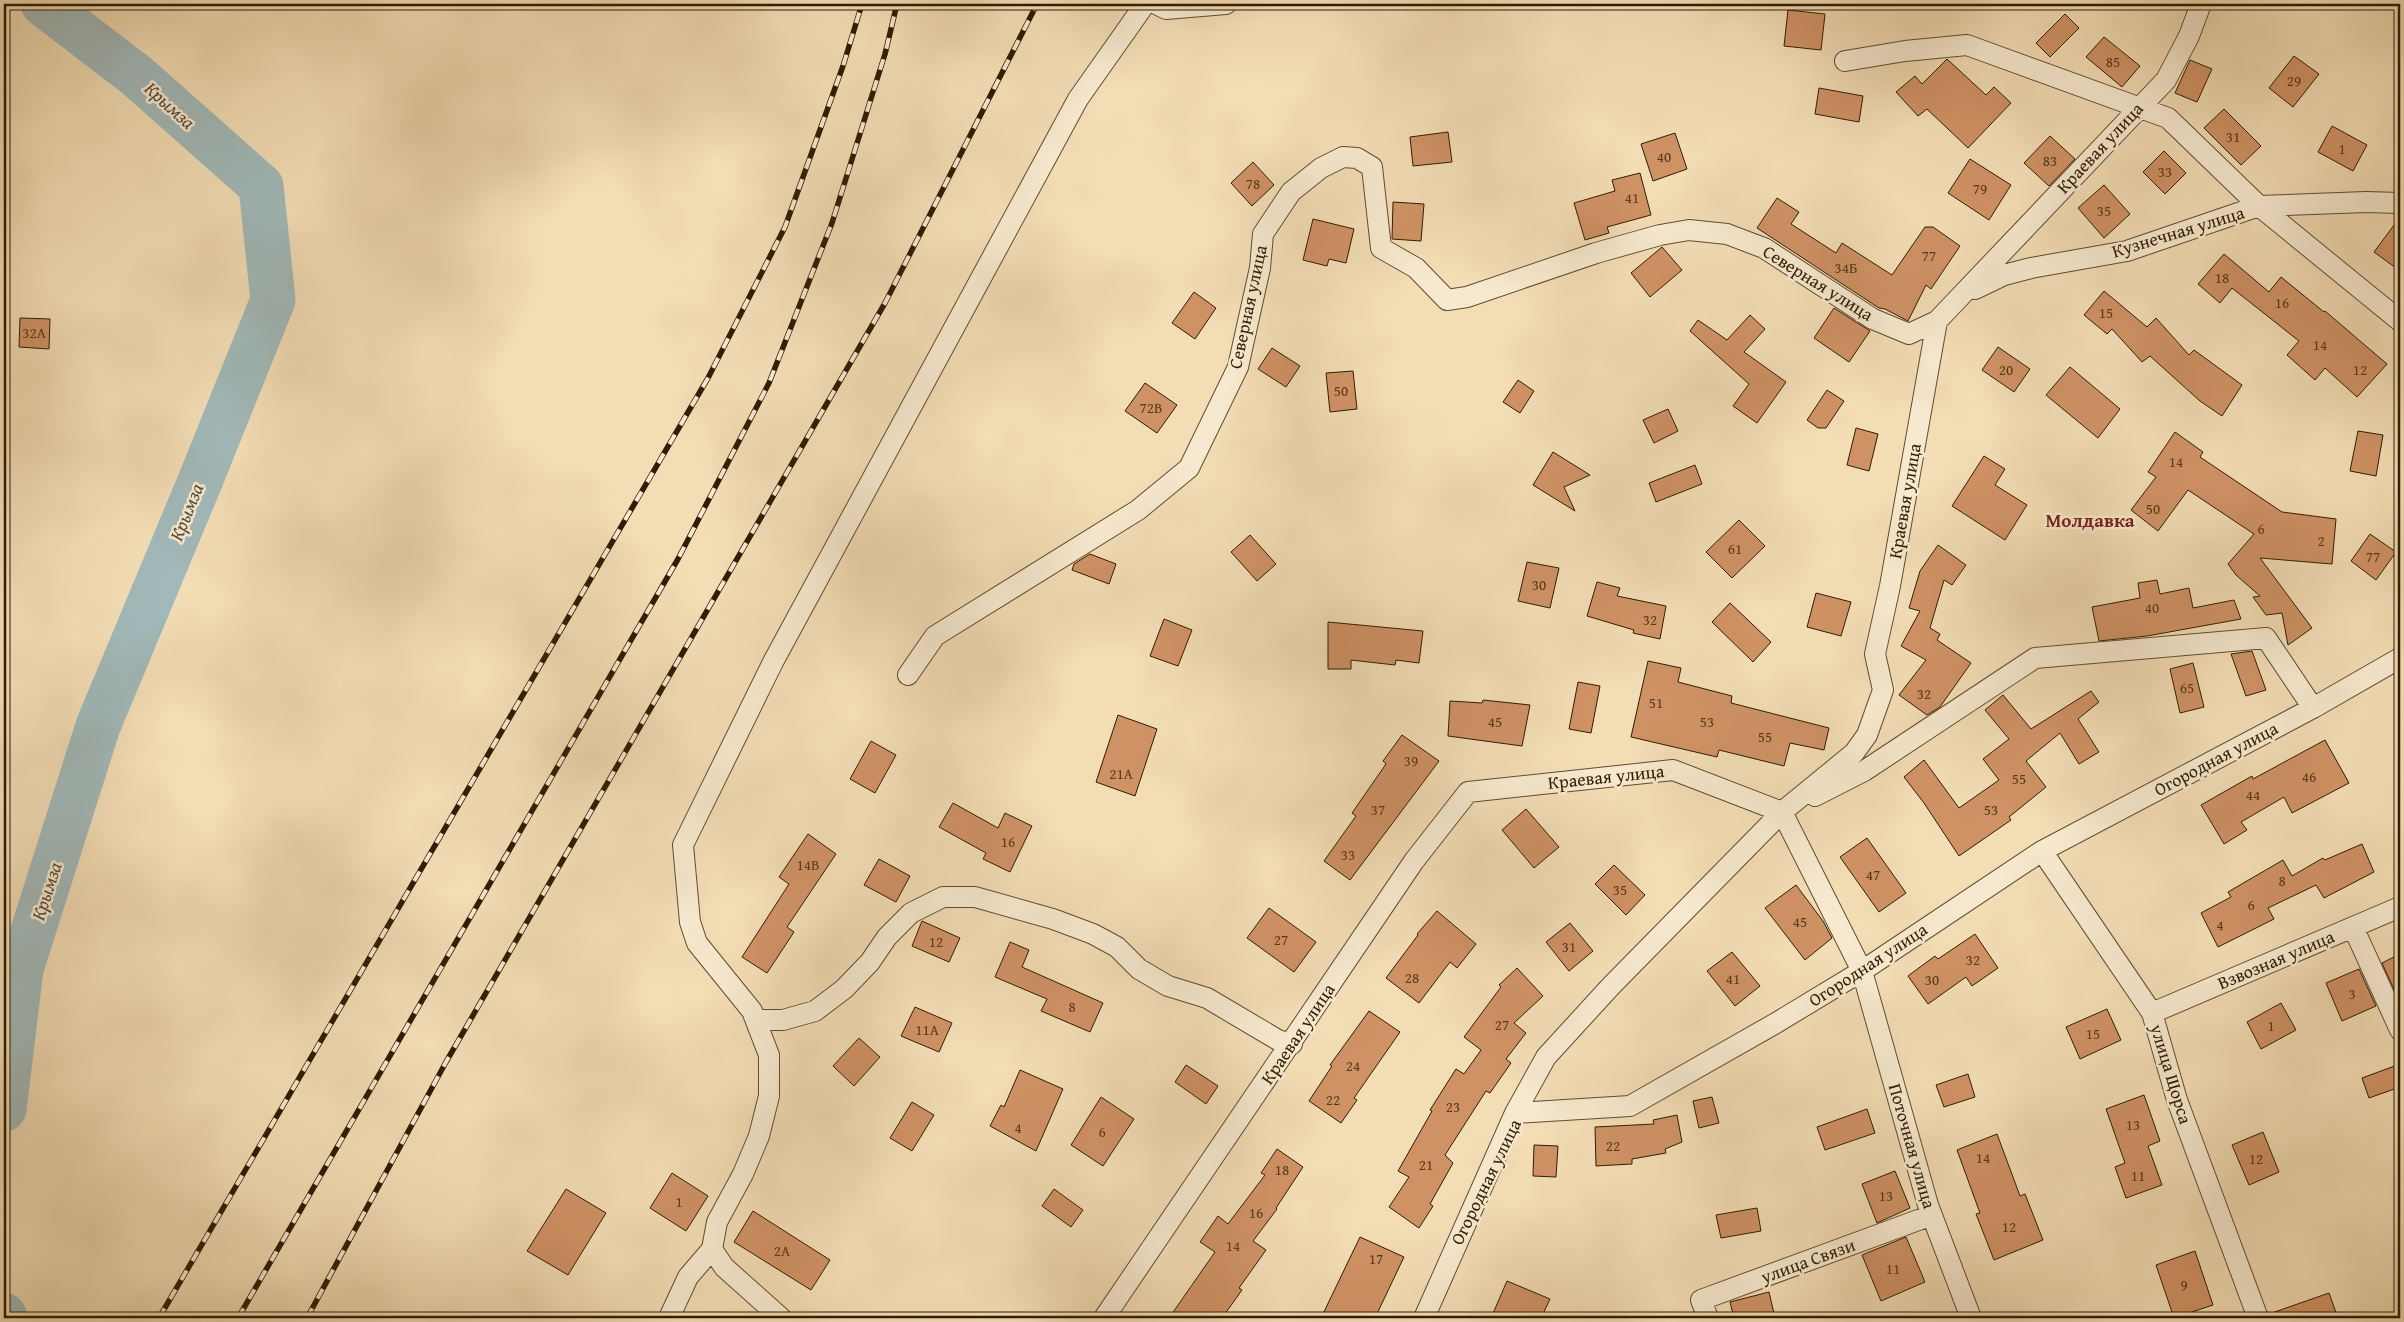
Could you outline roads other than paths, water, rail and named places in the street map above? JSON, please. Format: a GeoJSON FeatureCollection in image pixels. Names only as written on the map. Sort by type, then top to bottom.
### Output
{"type":"FeatureCollection","features":[{"type":"Feature","properties":{"kind":"street"},"geometry":{"type":"LineString","coordinates":[[668,1318],[688,1277],[712,1248],[717,1222],[743,1174],[759,1136],[768,1096],[769,1055],[752,1011],[697,943],[690,922],[683,845],[773,662],[1078,99],[1144,4]]}},
{"type":"Feature","properties":{"kind":"street"},"geometry":{"type":"LineString","coordinates":[[1156,4],[1166,9],[1226,4]]}},
{"type":"Feature","properties":{"kind":"street","name":"Краевая улица"},"geometry":{"type":"LineString","coordinates":[[1104,1318],[1292,1044],[1414,861],[1468,792],[1673,770],[1782,812],[1854,753],[1867,735],[1883,690],[1876,654],[1890,586],[1937,321],[2166,80],[2190,36],[2201,4]]}},
{"type":"Feature","properties":{"kind":"street"},"geometry":{"type":"LineString","coordinates":[[1845,61],[1905,51],[1968,44],[2168,118],[2259,206],[2400,321]]}},
{"type":"Feature","properties":{"kind":"street","name":"Северная улица"},"geometry":{"type":"LineString","coordinates":[[908,675],[935,636],[1138,510],[1189,468],[1238,367],[1260,268],[1263,234],[1291,192],[1322,168],[1344,157],[1357,158],[1372,167],[1381,248],[1416,268],[1448,300],[1467,297],[1614,248],[1660,235],[1689,230],[1727,234],[1764,248],[1874,319],[1909,334],[1937,321]]}},
{"type":"Feature","properties":{"kind":"street","name":"Кузнечная улица"},"geometry":{"type":"LineString","coordinates":[[1962,296],[2004,275],[2031,268],[2128,251],[2259,206],[2366,202],[2400,203]]}},
{"type":"Feature","properties":{"kind":"street"},"geometry":{"type":"LineString","coordinates":[[1515,1114],[1546,1057],[1611,986],[1782,812],[1864,771],[2035,658],[2266,638],[2313,708]]}},
{"type":"Feature","properties":{"kind":"street","name":"Огородная улица"},"geometry":{"type":"LineString","coordinates":[[1424,1318],[1515,1114],[1630,1106],[1776,1024],[1862,971],[2042,851],[2313,708],[2400,658]]}},
{"type":"Feature","properties":{"kind":"street","name":"Поточная улица"},"geometry":{"type":"LineString","coordinates":[[1782,812],[1862,971],[1932,1215],[1971,1318]]}},
{"type":"Feature","properties":{"kind":"street","name":"улица Щорса"},"geometry":{"type":"LineString","coordinates":[[2042,851],[2152,1013],[2177,1100],[2258,1318]]}},
{"type":"Feature","properties":{"kind":"street"},"geometry":{"type":"LineString","coordinates":[[756,1020],[783,1020],[815,1011],[844,989],[870,962],[888,937],[911,913],[943,897],[975,898],[1053,919],[1093,934],[1117,947],[1138,969],[1168,986],[1207,998],[1278,1040],[1292,1044]]}},
{"type":"Feature","properties":{"kind":"street","name":"Взвозная улица"},"geometry":{"type":"LineString","coordinates":[[2152,1013],[2400,907]]}},
{"type":"Feature","properties":{"kind":"street"},"geometry":{"type":"LineString","coordinates":[[2353,927],[2400,1030]]}},
{"type":"Feature","properties":{"kind":"street","name":"улица Связи"},"geometry":{"type":"LineString","coordinates":[[1708,1318],[1701,1300],[1932,1215]]}},
{"type":"Feature","properties":{"kind":"street"},"geometry":{"type":"LineString","coordinates":[[712,1248],[724,1267],[781,1318]]}},
{"type":"Feature","properties":{"kind":"waterway","name":"Крымза"},"geometry":{"type":"LineString","coordinates":[[4,1109],[21,969],[98,726],[273,300],[261,186],[137,76],[43,4]]}},
{"type":"Feature","properties":{"kind":"railway"},"geometry":{"type":"LineString","coordinates":[[159,1318],[708,378],[785,227],[843,66],[862,4]]}},
{"type":"Feature","properties":{"kind":"railway"},"geometry":{"type":"LineString","coordinates":[[238,1318],[678,559],[769,383],[832,223],[885,54],[897,4]]}},
{"type":"Feature","properties":{"kind":"railway"},"geometry":{"type":"LineString","coordinates":[[307,1318],[446,1062],[885,303],[1037,4]]}},
{"type":"Feature","properties":{"kind":"district","name":"Молдавка"},"geometry":{"type":"Point","coordinates":[2090,520]}}]}
